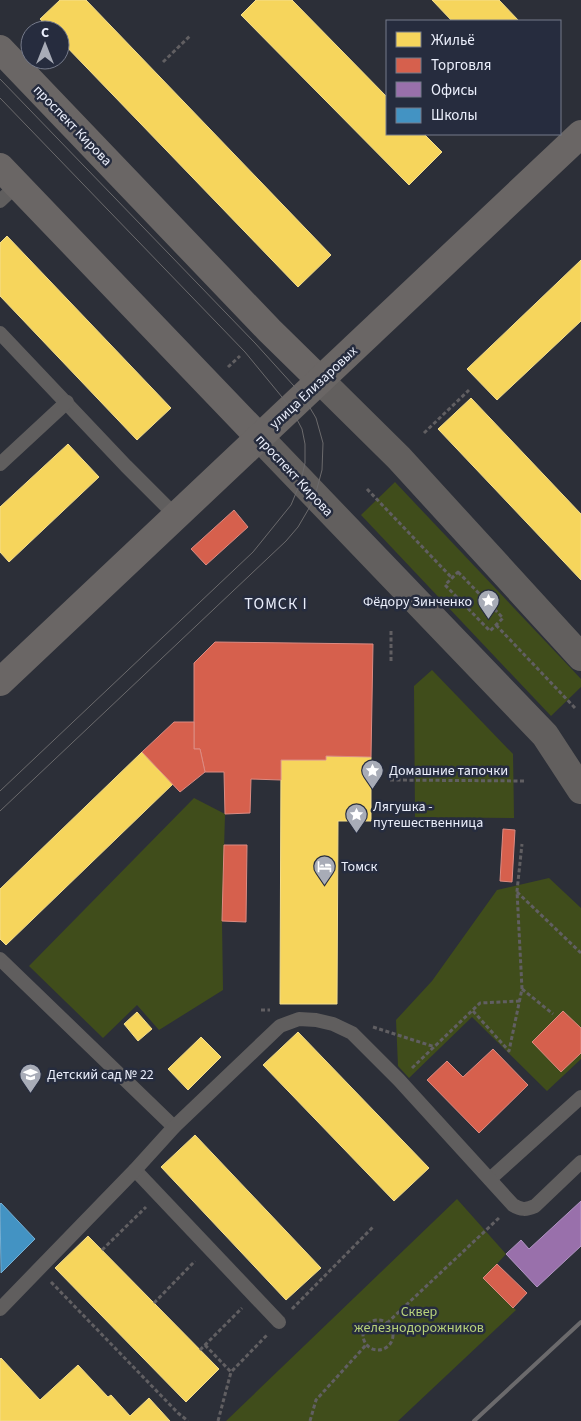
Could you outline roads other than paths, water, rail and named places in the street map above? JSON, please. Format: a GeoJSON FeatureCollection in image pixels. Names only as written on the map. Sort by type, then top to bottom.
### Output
{"type":"FeatureCollection","features":[{"type":"Feature","properties":{"kind":"main road","name":"проспект Кирова"},"geometry":{"type":"LineString","coordinates":[[0,49],[269,330],[399,458],[581,656]]}},
{"type":"Feature","properties":{"kind":"main road","name":"улица Елизаровых"},"geometry":{"type":"LineString","coordinates":[[0,682],[581,134]]}},
{"type":"Feature","properties":{"kind":"main road","name":"проспект Кирова"},"geometry":{"type":"LineString","coordinates":[[6,184],[260,437],[545,735],[581,790]]}},
{"type":"Feature","properties":{"kind":"lane"},"geometry":{"type":"LineString","coordinates":[[0,333],[176,516]]}},
{"type":"Feature","properties":{"kind":"lane"},"geometry":{"type":"LineString","coordinates":[[0,464],[67,402]]}},
{"type":"Feature","properties":{"kind":"lane"},"geometry":{"type":"LineString","coordinates":[[0,959],[174,1127]]}},
{"type":"Feature","properties":{"kind":"lane"},"geometry":{"type":"LineString","coordinates":[[0,1309],[135,1170],[174,1127],[280,1026],[300,1019],[333,1024],[352,1033],[399,1080],[513,1205],[520,1209],[527,1210],[535,1206],[581,1162]]}},
{"type":"Feature","properties":{"kind":"lane"},"geometry":{"type":"LineString","coordinates":[[490,1179],[581,1097]]}},
{"type":"Feature","properties":{"kind":"lane"},"geometry":{"type":"LineString","coordinates":[[135,1170],[279,1322]]}},
{"type":"Feature","properties":{"kind":"tram line"},"geometry":{"type":"LineString","coordinates":[[0,79],[255,343],[303,396],[316,418],[323,443],[322,470],[315,496],[298,527],[286,541],[0,811]]}},
{"type":"Feature","properties":{"kind":"tram line"},"geometry":{"type":"LineString","coordinates":[[0,98],[245,352],[291,408],[302,429],[305,444],[305,463],[301,481],[291,505],[253,552],[0,791]]}},
{"type":"Feature","properties":{"kind":"railway"},"geometry":{"type":"LineString","coordinates":[[474,1421],[581,1322]]}},
{"type":"Feature","properties":{"kind":"place","name":"Фёдору Зинченко"},"geometry":{"type":"Point","coordinates":[488,620]}},
{"type":"Feature","properties":{"kind":"place","name":"Домашние тапочки"},"geometry":{"type":"Point","coordinates":[373,789]}},
{"type":"Feature","properties":{"kind":"place","name":"Лягушка - путешественница"},"geometry":{"type":"Point","coordinates":[357,833]}},
{"type":"Feature","properties":{"kind":"place","name":"Томск"},"geometry":{"type":"Point","coordinates":[325,885]}},
{"type":"Feature","properties":{"kind":"place","name":"Детский сад № 22"},"geometry":{"type":"Point","coordinates":[31,1093]}},
{"type":"Feature","properties":{"kind":"district","name":"ТОМСК I"},"geometry":{"type":"Point","coordinates":[276,603]}},
{"type":"Feature","properties":{"kind":"park label","name":"Сквер железнодорожников"},"geometry":{"type":"Point","coordinates":[419,1319]}}]}
